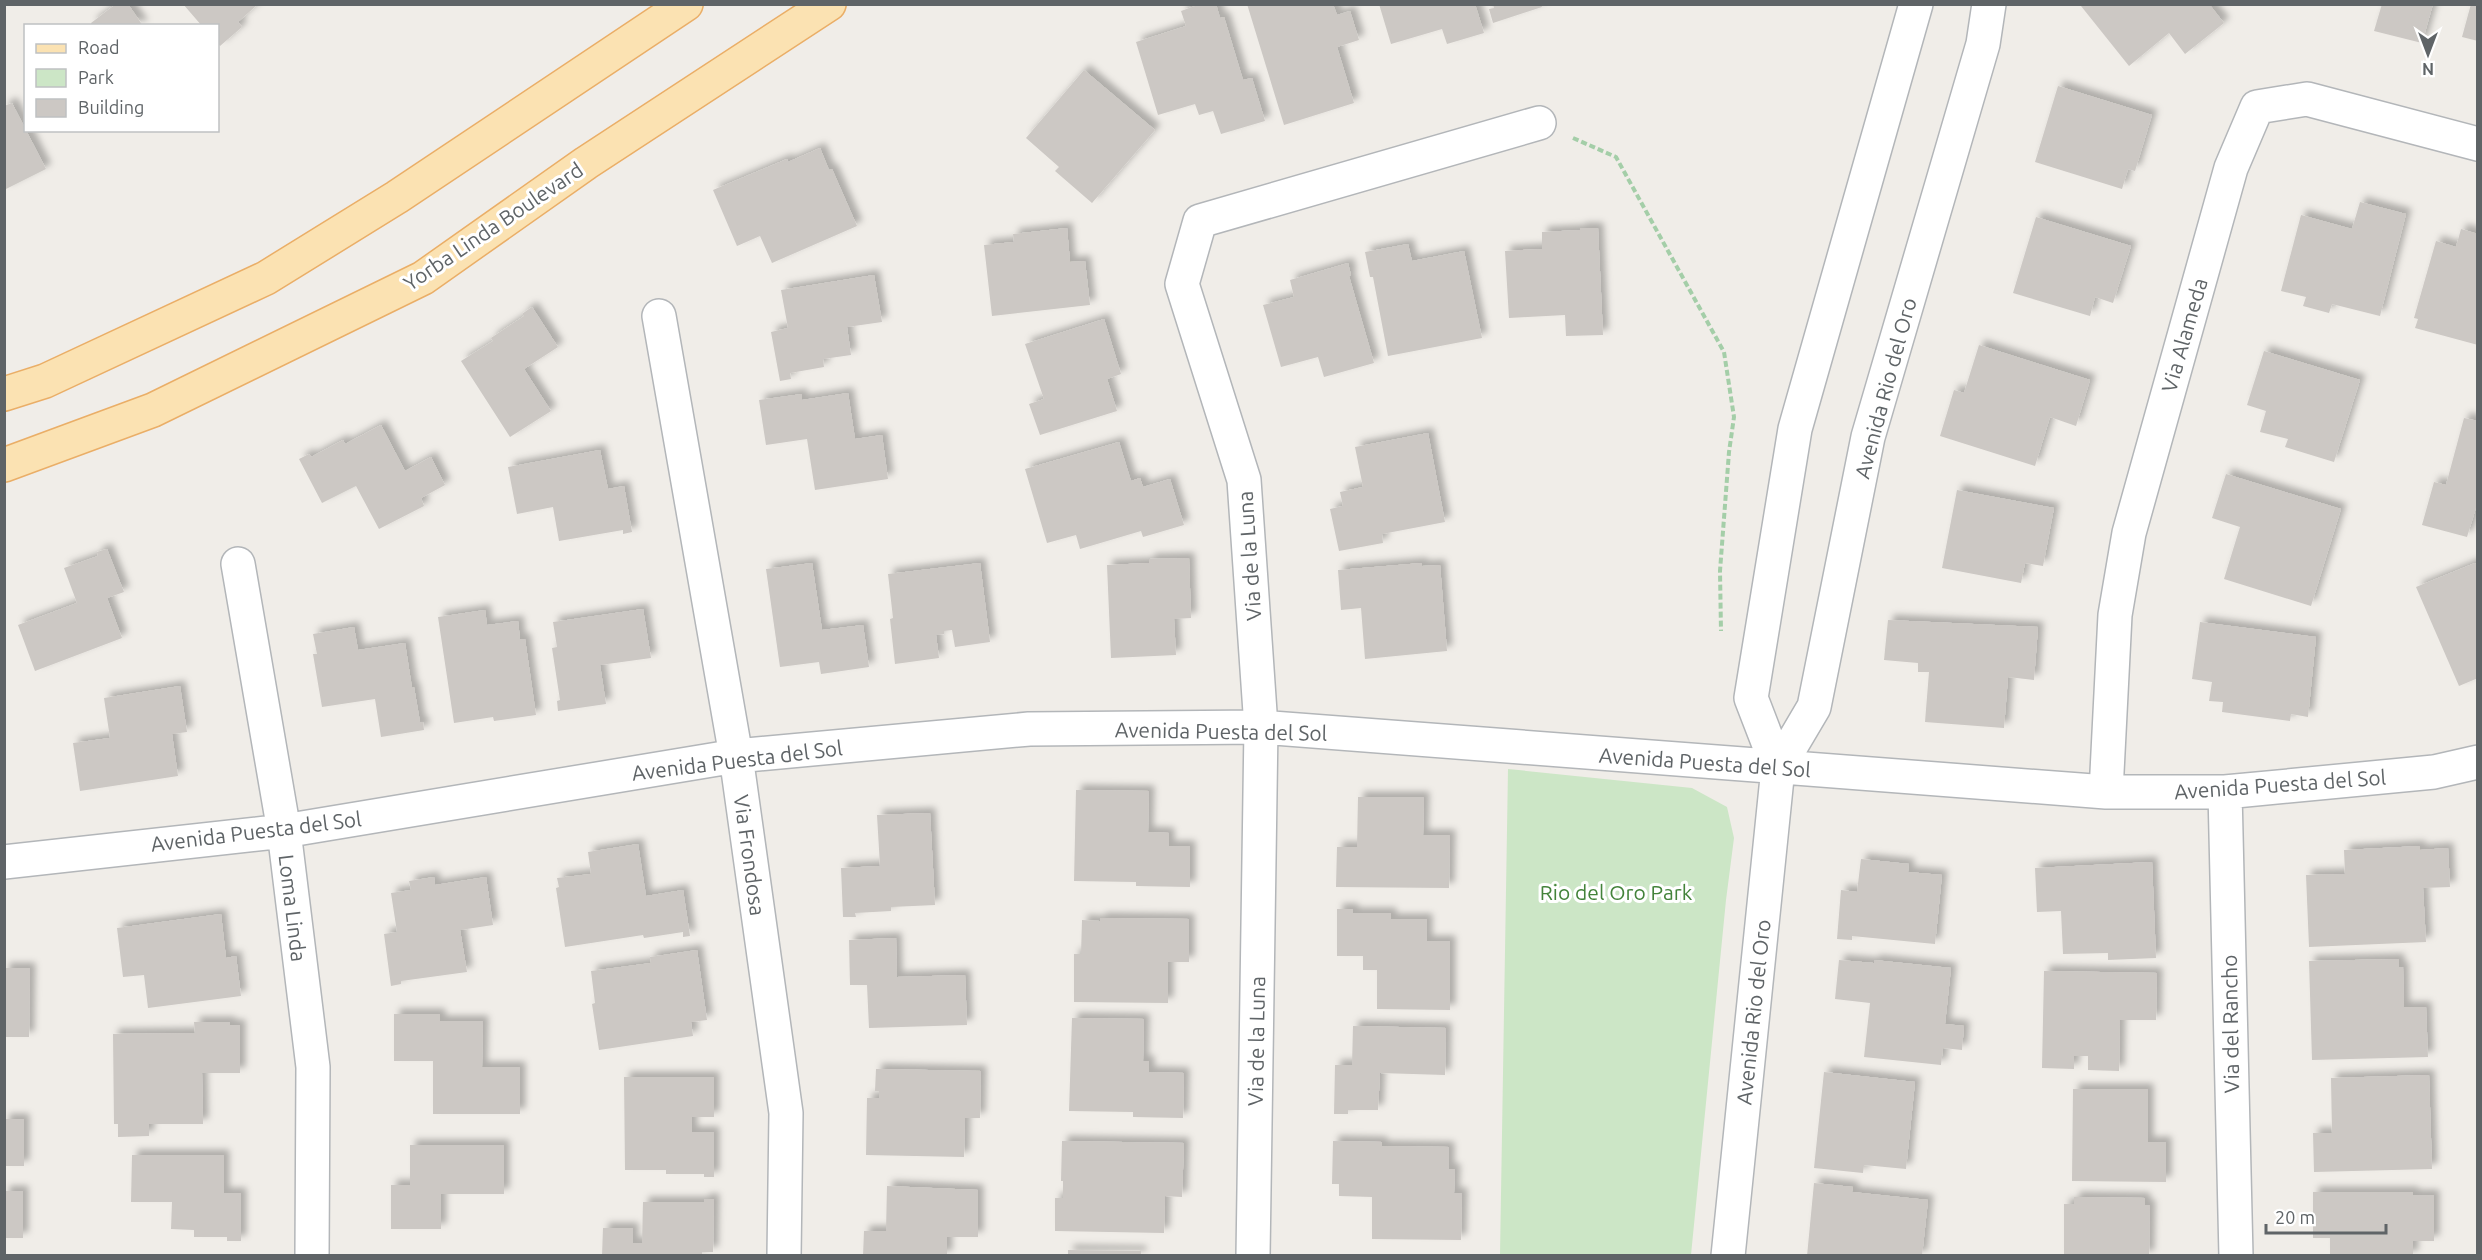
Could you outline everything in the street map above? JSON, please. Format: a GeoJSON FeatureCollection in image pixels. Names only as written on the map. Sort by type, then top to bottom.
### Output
{"type":"FeatureCollection","features":[{"type":"Feature","properties":{"kind":"main road"},"geometry":{"type":"LineString","coordinates":[[4,394],[45,381],[266,278],[397,197],[686,4]]}},
{"type":"Feature","properties":{"kind":"main road","name":"Yorba Linda Boulevard"},"geometry":{"type":"LineString","coordinates":[[4,465],[153,410],[423,278],[586,163],[829,4]]}},
{"type":"Feature","properties":{"kind":"street","name":"Avenida Rio del Oro"},"geometry":{"type":"LineString","coordinates":[[1778,768],[1752,698],[1795,429],[1916,4]]}},
{"type":"Feature","properties":{"kind":"street","name":"Avenida Rio del Oro"},"geometry":{"type":"LineString","coordinates":[[1728,1256],[1778,768],[1814,707],[1869,437],[1983,44],[1989,4]]}},
{"type":"Feature","properties":{"kind":"street","name":"Via Alameda"},"geometry":{"type":"LineString","coordinates":[[2106,792],[2115,615],[2129,533],[2231,168],[2257,107],[2307,99],[2478,144]]}},
{"type":"Feature","properties":{"kind":"street","name":"Via de la Luna"},"geometry":{"type":"LineString","coordinates":[[1253,1256],[1261,727],[1244,480],[1182,284],[1200,221],[1539,123]]}},
{"type":"Feature","properties":{"kind":"street","name":"Via Frondosa"},"geometry":{"type":"LineString","coordinates":[[659,316],[736,756],[786,1113],[784,1256]]}},
{"type":"Feature","properties":{"kind":"street","name":"Loma Linda"},"geometry":{"type":"LineString","coordinates":[[238,564],[284,831],[313,1067],[312,1256]]}},
{"type":"Feature","properties":{"kind":"street","name":"Avenida Puesta del Sol"},"geometry":{"type":"LineString","coordinates":[[4,862],[284,831],[736,756],[1029,729],[1261,727],[2106,792],[2225,792],[2434,772],[2478,762]]}},
{"type":"Feature","properties":{"kind":"street","name":"Via del Rancho"},"geometry":{"type":"LineString","coordinates":[[2225,792],[2236,1256]]}},
{"type":"Feature","properties":{"kind":"path"},"geometry":{"type":"LineString","coordinates":[[1539,123],[1616,157],[1724,352],[1734,417],[1729,452],[1720,571],[1722,640]]}},
{"type":"Feature","properties":{"kind":"green space","name":"Rio del Oro Park"},"geometry":{"type":"Polygon","coordinates":[[[1508,769],[1692,788],[1727,807],[1734,838],[1691,1255],[1500,1255],[1508,769]]]}},
{"type":"Feature","properties":{"kind":"building"},"geometry":{"type":"Polygon","coordinates":[[[116,4],[128,4],[142,24],[91,24],[116,4]]]}},
{"type":"Feature","properties":{"kind":"building"},"geometry":{"type":"Polygon","coordinates":[[[183,4],[258,4],[238,22],[242,27],[220,46],[219,24],[200,24],[183,4]]]}},
{"type":"Feature","properties":{"kind":"building"},"geometry":{"type":"Polygon","coordinates":[[[1201,4],[1216,4],[1220,18],[1224,17],[1243,80],[1252,78],[1265,121],[1221,134],[1213,111],[1199,115],[1195,104],[1158,115],[1136,42],[1186,26],[1181,11],[1201,4]]]}},
{"type":"Feature","properties":{"kind":"building"},"geometry":{"type":"Polygon","coordinates":[[[1247,4],[1333,4],[1337,15],[1350,11],[1359,40],[1337,47],[1354,103],[1284,125],[1247,4]]]}},
{"type":"Feature","properties":{"kind":"building"},"geometry":{"type":"Polygon","coordinates":[[[1379,4],[1475,4],[1484,33],[1447,44],[1442,29],[1391,44],[1379,4]]]}},
{"type":"Feature","properties":{"kind":"building"},"geometry":{"type":"Polygon","coordinates":[[[1493,4],[1541,4],[1542,7],[1493,23],[1489,9],[1494,8],[1493,4]]]}},
{"type":"Feature","properties":{"kind":"building"},"geometry":{"type":"Polygon","coordinates":[[[2083,4],[2209,4],[2224,23],[2185,54],[2169,33],[2129,66],[2081,6],[2083,4]]]}},
{"type":"Feature","properties":{"kind":"building"},"geometry":{"type":"Polygon","coordinates":[[[2382,4],[2433,4],[2422,43],[2374,31],[2382,4]]]}},
{"type":"Feature","properties":{"kind":"building"},"geometry":{"type":"Polygon","coordinates":[[[2471,4],[2478,4],[2478,41],[2462,37],[2471,4]]]}},
{"type":"Feature","properties":{"kind":"building"},"geometry":{"type":"Polygon","coordinates":[[[1084,70],[1155,130],[1092,203],[1055,171],[1059,167],[1026,138],[1084,70]]]}},
{"type":"Feature","properties":{"kind":"building"},"geometry":{"type":"Polygon","coordinates":[[[2058,86],[2152,115],[2135,171],[2128,169],[2122,189],[2035,162],[2058,86]]]}},
{"type":"Feature","properties":{"kind":"building"},"geometry":{"type":"Polygon","coordinates":[[[12,103],[24,126],[24,132],[27,132],[46,169],[4,190],[4,106],[12,103]]]}},
{"type":"Feature","properties":{"kind":"building"},"geometry":{"type":"Polygon","coordinates":[[[820,148],[829,170],[832,169],[857,226],[772,263],[760,236],[737,246],[713,190],[787,159],[788,162],[820,148]]]}},
{"type":"Feature","properties":{"kind":"building"},"geometry":{"type":"Polygon","coordinates":[[[2360,202],[2406,214],[2380,316],[2332,304],[2329,313],[2303,306],[2306,297],[2281,291],[2301,215],[2352,229],[2360,202]]]}},
{"type":"Feature","properties":{"kind":"building"},"geometry":{"type":"Polygon","coordinates":[[[2036,217],[2131,246],[2113,303],[2095,297],[2090,316],[2013,293],[2036,217]]]}},
{"type":"Feature","properties":{"kind":"building"},"geometry":{"type":"Polygon","coordinates":[[[1067,228],[1070,262],[1085,261],[1090,305],[992,316],[984,245],[1014,242],[1013,234],[1067,228]]]}},
{"type":"Feature","properties":{"kind":"building"},"geometry":{"type":"Polygon","coordinates":[[[1580,228],[1598,228],[1603,335],[1566,336],[1565,315],[1509,318],[1505,251],[1542,249],[1542,232],[1580,230],[1580,228]]]}},
{"type":"Feature","properties":{"kind":"building"},"geometry":{"type":"Polygon","coordinates":[[[2461,229],[2478,234],[2478,345],[2415,328],[2418,319],[2414,318],[2436,241],[2456,247],[2461,229]]]}},
{"type":"Feature","properties":{"kind":"building"},"geometry":{"type":"Polygon","coordinates":[[[1408,244],[1412,261],[1464,251],[1482,338],[1388,356],[1373,277],[1370,277],[1365,252],[1408,244]]]}},
{"type":"Feature","properties":{"kind":"building"},"geometry":{"type":"Polygon","coordinates":[[[1348,263],[1351,275],[1349,276],[1374,363],[1324,377],[1318,357],[1281,367],[1263,305],[1294,297],[1290,280],[1348,263]]]}},
{"type":"Feature","properties":{"kind":"building"},"geometry":{"type":"Polygon","coordinates":[[[874,275],[882,322],[847,327],[851,355],[823,359],[824,367],[790,373],[791,379],[780,381],[771,332],[788,328],[781,290],[874,275]]]}},
{"type":"Feature","properties":{"kind":"building"},"geometry":{"type":"Polygon","coordinates":[[[532,307],[558,347],[524,369],[551,411],[510,437],[461,361],[493,341],[491,338],[524,316],[522,314],[532,307]]]}},
{"type":"Feature","properties":{"kind":"building"},"geometry":{"type":"Polygon","coordinates":[[[1104,319],[1121,374],[1107,379],[1117,411],[1040,435],[1029,404],[1044,399],[1025,344],[1104,319]]]}},
{"type":"Feature","properties":{"kind":"building"},"geometry":{"type":"Polygon","coordinates":[[[1979,345],[2090,380],[2076,426],[2050,417],[2035,466],[1940,436],[1954,390],[1964,393],[1979,345]]]}},
{"type":"Feature","properties":{"kind":"building"},"geometry":{"type":"Polygon","coordinates":[[[2264,351],[2360,380],[2334,462],[2285,447],[2288,439],[2260,432],[2266,411],[2247,405],[2264,351]]]}},
{"type":"Feature","properties":{"kind":"building"},"geometry":{"type":"Polygon","coordinates":[[[848,393],[855,439],[882,435],[888,479],[815,490],[807,439],[766,445],[759,400],[802,394],[802,400],[848,393]]]}},
{"type":"Feature","properties":{"kind":"building"},"geometry":{"type":"Polygon","coordinates":[[[2464,418],[2478,421],[2478,501],[2467,537],[2422,525],[2434,482],[2446,485],[2464,418]]]}},
{"type":"Feature","properties":{"kind":"building"},"geometry":{"type":"Polygon","coordinates":[[[381,425],[405,471],[431,457],[445,485],[421,498],[424,506],[379,529],[356,486],[322,503],[299,459],[309,454],[311,457],[343,440],[345,444],[381,425]]]}},
{"type":"Feature","properties":{"kind":"building"},"geometry":{"type":"Polygon","coordinates":[[[1428,433],[1445,522],[1382,534],[1383,543],[1339,551],[1330,509],[1343,506],[1340,492],[1363,487],[1355,447],[1428,433]]]}},
{"type":"Feature","properties":{"kind":"building"},"geometry":{"type":"Polygon","coordinates":[[[1119,442],[1131,481],[1140,478],[1143,487],[1170,479],[1184,525],[1143,537],[1141,531],[1080,549],[1076,535],[1047,543],[1025,469],[1119,442]]]}},
{"type":"Feature","properties":{"kind":"building"},"geometry":{"type":"Polygon","coordinates":[[[600,450],[608,489],[624,486],[632,532],[623,534],[623,530],[559,541],[553,507],[517,514],[508,467],[600,450]]]}},
{"type":"Feature","properties":{"kind":"building"},"geometry":{"type":"Polygon","coordinates":[[[2226,474],[2341,509],[2311,606],[2224,579],[2240,527],[2212,518],[2226,474]]]}},
{"type":"Feature","properties":{"kind":"building"},"geometry":{"type":"Polygon","coordinates":[[[1957,490],[2054,508],[2043,566],[2025,563],[2021,583],[1942,568],[1957,490]]]}},
{"type":"Feature","properties":{"kind":"building"},"geometry":{"type":"Polygon","coordinates":[[[107,549],[124,592],[107,598],[122,638],[35,671],[18,625],[77,603],[64,568],[98,556],[97,552],[107,549]]]}},
{"type":"Feature","properties":{"kind":"building"},"geometry":{"type":"Polygon","coordinates":[[[1189,558],[1191,618],[1174,619],[1176,655],[1111,658],[1107,565],[1149,563],[1149,559],[1189,558]]]}},
{"type":"Feature","properties":{"kind":"building"},"geometry":{"type":"Polygon","coordinates":[[[812,563],[822,630],[863,625],[869,667],[821,674],[819,662],[780,667],[766,569],[812,563]]]}},
{"type":"Feature","properties":{"kind":"building"},"geometry":{"type":"Polygon","coordinates":[[[980,563],[990,642],[955,647],[952,630],[944,631],[944,634],[936,635],[939,658],[895,664],[888,574],[980,563]]]}},
{"type":"Feature","properties":{"kind":"building"},"geometry":{"type":"Polygon","coordinates":[[[1422,563],[1422,566],[1440,565],[1447,651],[1365,659],[1361,608],[1341,610],[1338,570],[1422,563]]]}},
{"type":"Feature","properties":{"kind":"building"},"geometry":{"type":"Polygon","coordinates":[[[2475,563],[2478,568],[2478,678],[2459,686],[2416,587],[2475,563]]]}},
{"type":"Feature","properties":{"kind":"building"},"geometry":{"type":"Polygon","coordinates":[[[643,609],[651,658],[600,665],[606,704],[558,711],[557,701],[560,700],[552,648],[557,647],[553,622],[643,609]]]}},
{"type":"Feature","properties":{"kind":"building"},"geometry":{"type":"Polygon","coordinates":[[[485,610],[487,625],[518,621],[520,639],[525,639],[536,715],[494,721],[493,717],[454,723],[438,617],[485,610]]]}},
{"type":"Feature","properties":{"kind":"building"},"geometry":{"type":"Polygon","coordinates":[[[1888,620],[2038,627],[2034,680],[2008,677],[2004,728],[1925,722],[1929,672],[1918,672],[1918,663],[1884,660],[1888,620]]]}},
{"type":"Feature","properties":{"kind":"building"},"geometry":{"type":"Polygon","coordinates":[[[2200,622],[2316,637],[2308,717],[2291,714],[2290,721],[2222,712],[2223,702],[2209,701],[2212,682],[2192,679],[2200,622]]]}},
{"type":"Feature","properties":{"kind":"building"},"geometry":{"type":"Polygon","coordinates":[[[354,627],[358,650],[405,643],[412,688],[414,687],[420,722],[423,722],[424,730],[381,737],[375,699],[322,707],[313,654],[317,654],[313,634],[354,627]]]}},
{"type":"Feature","properties":{"kind":"building"},"geometry":{"type":"Polygon","coordinates":[[[180,686],[187,732],[172,734],[178,776],[80,791],[73,743],[110,738],[104,698],[180,686]]]}},
{"type":"Feature","properties":{"kind":"building"},"geometry":{"type":"Polygon","coordinates":[[[1076,790],[1149,791],[1148,832],[1169,833],[1169,846],[1190,846],[1190,887],[1136,886],[1136,882],[1074,881],[1076,790]]]}},
{"type":"Feature","properties":{"kind":"building"},"geometry":{"type":"Polygon","coordinates":[[[1358,797],[1424,797],[1423,835],[1450,835],[1449,888],[1336,887],[1337,847],[1357,847],[1358,797]]]}},
{"type":"Feature","properties":{"kind":"building"},"geometry":{"type":"Polygon","coordinates":[[[930,813],[935,905],[891,907],[891,911],[855,913],[856,917],[843,917],[841,868],[880,866],[877,815],[930,813]]]}},
{"type":"Feature","properties":{"kind":"building"},"geometry":{"type":"Polygon","coordinates":[[[638,844],[646,896],[683,890],[690,936],[683,937],[683,932],[644,938],[643,935],[565,947],[556,888],[559,887],[557,878],[591,874],[588,852],[638,844]]]}},
{"type":"Feature","properties":{"kind":"building"},"geometry":{"type":"Polygon","coordinates":[[[2420,846],[2420,850],[2448,848],[2450,887],[2423,888],[2426,942],[2309,947],[2306,875],[2345,874],[2344,850],[2420,846]]]}},
{"type":"Feature","properties":{"kind":"building"},"geometry":{"type":"Polygon","coordinates":[[[1861,859],[1909,864],[1908,872],[1942,875],[1935,944],[1852,936],[1852,940],[1837,939],[1841,890],[1857,892],[1861,859]]]}},
{"type":"Feature","properties":{"kind":"building"},"geometry":{"type":"Polygon","coordinates":[[[2152,862],[2156,958],[2108,960],[2108,953],[2063,954],[2061,911],[2037,912],[2035,868],[2152,862]]]}},
{"type":"Feature","properties":{"kind":"building"},"geometry":{"type":"Polygon","coordinates":[[[434,877],[435,885],[486,877],[493,925],[460,930],[467,972],[401,981],[401,984],[391,986],[384,934],[397,932],[391,893],[411,890],[409,881],[434,877]]]}},
{"type":"Feature","properties":{"kind":"building"},"geometry":{"type":"Polygon","coordinates":[[[1337,909],[1353,909],[1353,913],[1391,913],[1391,919],[1427,919],[1427,941],[1450,941],[1450,1010],[1377,1009],[1377,970],[1363,970],[1363,956],[1337,956],[1337,909]]]}},
{"type":"Feature","properties":{"kind":"building"},"geometry":{"type":"Polygon","coordinates":[[[221,914],[226,958],[236,956],[241,996],[148,1008],[144,975],[123,977],[117,928],[221,914]]]}},
{"type":"Feature","properties":{"kind":"building"},"geometry":{"type":"Polygon","coordinates":[[[1100,918],[1189,919],[1189,962],[1168,962],[1168,1003],[1074,1002],[1074,954],[1081,954],[1082,920],[1100,921],[1100,918]]]}},
{"type":"Feature","properties":{"kind":"building"},"geometry":{"type":"Polygon","coordinates":[[[896,938],[897,977],[965,975],[967,1025],[869,1028],[867,985],[850,985],[849,940],[896,938]]]}},
{"type":"Feature","properties":{"kind":"building"},"geometry":{"type":"Polygon","coordinates":[[[697,950],[707,1020],[691,1022],[693,1036],[599,1050],[592,1004],[595,1003],[591,971],[651,963],[650,957],[697,950]]]}},
{"type":"Feature","properties":{"kind":"building"},"geometry":{"type":"Polygon","coordinates":[[[2399,959],[2399,967],[2403,967],[2404,1007],[2426,1007],[2428,1057],[2312,1060],[2309,961],[2399,959]]]}},
{"type":"Feature","properties":{"kind":"building"},"geometry":{"type":"Polygon","coordinates":[[[1839,960],[1874,963],[1874,960],[1951,968],[1945,1024],[1964,1026],[1962,1050],[1943,1048],[1941,1065],[1864,1057],[1870,1003],[1835,999],[1839,960]]]}},
{"type":"Feature","properties":{"kind":"building"},"geometry":{"type":"Polygon","coordinates":[[[4,968],[30,968],[29,1037],[4,1037],[4,968]]]}},
{"type":"Feature","properties":{"kind":"building"},"geometry":{"type":"Polygon","coordinates":[[[2044,971],[2157,973],[2156,1020],[2120,1020],[2119,1071],[2088,1070],[2088,1056],[2074,1056],[2074,1069],[2042,1068],[2044,971]]]}},
{"type":"Feature","properties":{"kind":"building"},"geometry":{"type":"Polygon","coordinates":[[[394,1014],[440,1014],[440,1021],[483,1021],[482,1067],[520,1067],[520,1114],[433,1114],[433,1061],[394,1061],[394,1014]]]}},
{"type":"Feature","properties":{"kind":"building"},"geometry":{"type":"Polygon","coordinates":[[[1072,1018],[1144,1019],[1143,1061],[1149,1061],[1149,1072],[1184,1073],[1183,1118],[1133,1117],[1133,1112],[1069,1111],[1072,1018]]]}},
{"type":"Feature","properties":{"kind":"building"},"geometry":{"type":"Polygon","coordinates":[[[194,1022],[230,1022],[230,1025],[240,1025],[240,1073],[202,1073],[203,1124],[149,1124],[149,1136],[118,1137],[118,1124],[114,1124],[113,1034],[195,1033],[194,1022]]]}},
{"type":"Feature","properties":{"kind":"building"},"geometry":{"type":"Polygon","coordinates":[[[1353,1026],[1446,1028],[1445,1075],[1380,1073],[1378,1110],[1348,1110],[1348,1114],[1334,1114],[1335,1065],[1352,1065],[1353,1026]]]}},
{"type":"Feature","properties":{"kind":"building"},"geometry":{"type":"Polygon","coordinates":[[[876,1069],[981,1071],[980,1118],[965,1118],[964,1157],[866,1155],[867,1098],[879,1098],[879,1091],[875,1091],[876,1069]]]}},
{"type":"Feature","properties":{"kind":"building"},"geometry":{"type":"Polygon","coordinates":[[[1824,1072],[1915,1082],[1906,1169],[1864,1165],[1863,1173],[1814,1168],[1824,1072]]]}},
{"type":"Feature","properties":{"kind":"building"},"geometry":{"type":"Polygon","coordinates":[[[2429,1075],[2432,1169],[2314,1172],[2313,1133],[2332,1133],[2331,1078],[2429,1075]]]}},
{"type":"Feature","properties":{"kind":"building"},"geometry":{"type":"Polygon","coordinates":[[[624,1077],[714,1077],[714,1117],[692,1117],[692,1132],[714,1132],[714,1177],[704,1177],[704,1174],[666,1174],[666,1170],[625,1170],[624,1077]]]}},
{"type":"Feature","properties":{"kind":"building"},"geometry":{"type":"Polygon","coordinates":[[[2073,1089],[2148,1089],[2148,1142],[2166,1142],[2166,1182],[2072,1181],[2073,1089]]]}},
{"type":"Feature","properties":{"kind":"building"},"geometry":{"type":"Polygon","coordinates":[[[4,1119],[24,1119],[24,1166],[4,1166],[4,1119]]]}},
{"type":"Feature","properties":{"kind":"building"},"geometry":{"type":"Polygon","coordinates":[[[1062,1141],[1184,1143],[1182,1197],[1165,1196],[1164,1233],[1055,1231],[1055,1198],[1063,1198],[1062,1141]]]}},
{"type":"Feature","properties":{"kind":"building"},"geometry":{"type":"Polygon","coordinates":[[[1333,1141],[1382,1142],[1382,1146],[1449,1147],[1449,1169],[1455,1169],[1454,1193],[1462,1193],[1461,1240],[1372,1239],[1372,1197],[1339,1196],[1339,1184],[1332,1184],[1333,1141]]]}},
{"type":"Feature","properties":{"kind":"building"},"geometry":{"type":"Polygon","coordinates":[[[410,1145],[504,1145],[504,1194],[441,1194],[441,1229],[391,1229],[391,1185],[410,1185],[410,1145]]]}},
{"type":"Feature","properties":{"kind":"building"},"geometry":{"type":"Polygon","coordinates":[[[132,1155],[224,1155],[224,1193],[241,1193],[241,1241],[227,1241],[227,1237],[194,1237],[194,1230],[171,1229],[172,1202],[131,1202],[132,1155]]]}},
{"type":"Feature","properties":{"kind":"building"},"geometry":{"type":"Polygon","coordinates":[[[1814,1183],[1853,1187],[1852,1192],[1928,1200],[1922,1256],[1807,1256],[1814,1183]]]}},
{"type":"Feature","properties":{"kind":"building"},"geometry":{"type":"Polygon","coordinates":[[[887,1186],[978,1190],[978,1237],[947,1237],[947,1256],[863,1256],[864,1231],[886,1231],[887,1186]]]}},
{"type":"Feature","properties":{"kind":"building"},"geometry":{"type":"Polygon","coordinates":[[[4,1191],[23,1191],[23,1238],[4,1238],[4,1191]]]}},
{"type":"Feature","properties":{"kind":"building"},"geometry":{"type":"Polygon","coordinates":[[[2313,1192],[2413,1192],[2413,1195],[2434,1195],[2434,1241],[2413,1241],[2413,1256],[2330,1256],[2330,1238],[2313,1238],[2313,1192]]]}},
{"type":"Feature","properties":{"kind":"building"},"geometry":{"type":"Polygon","coordinates":[[[2074,1197],[2145,1198],[2145,1205],[2150,1205],[2149,1256],[2064,1256],[2064,1204],[2074,1204],[2074,1197]]]}},
{"type":"Feature","properties":{"kind":"building"},"geometry":{"type":"Polygon","coordinates":[[[704,1199],[714,1199],[713,1252],[702,1252],[702,1256],[602,1256],[603,1228],[633,1228],[633,1243],[642,1243],[643,1202],[704,1202],[704,1199]]]}},
{"type":"Feature","properties":{"kind":"building"},"geometry":{"type":"Polygon","coordinates":[[[1068,1250],[1141,1251],[1141,1256],[1068,1256],[1068,1250]]]}}]}
